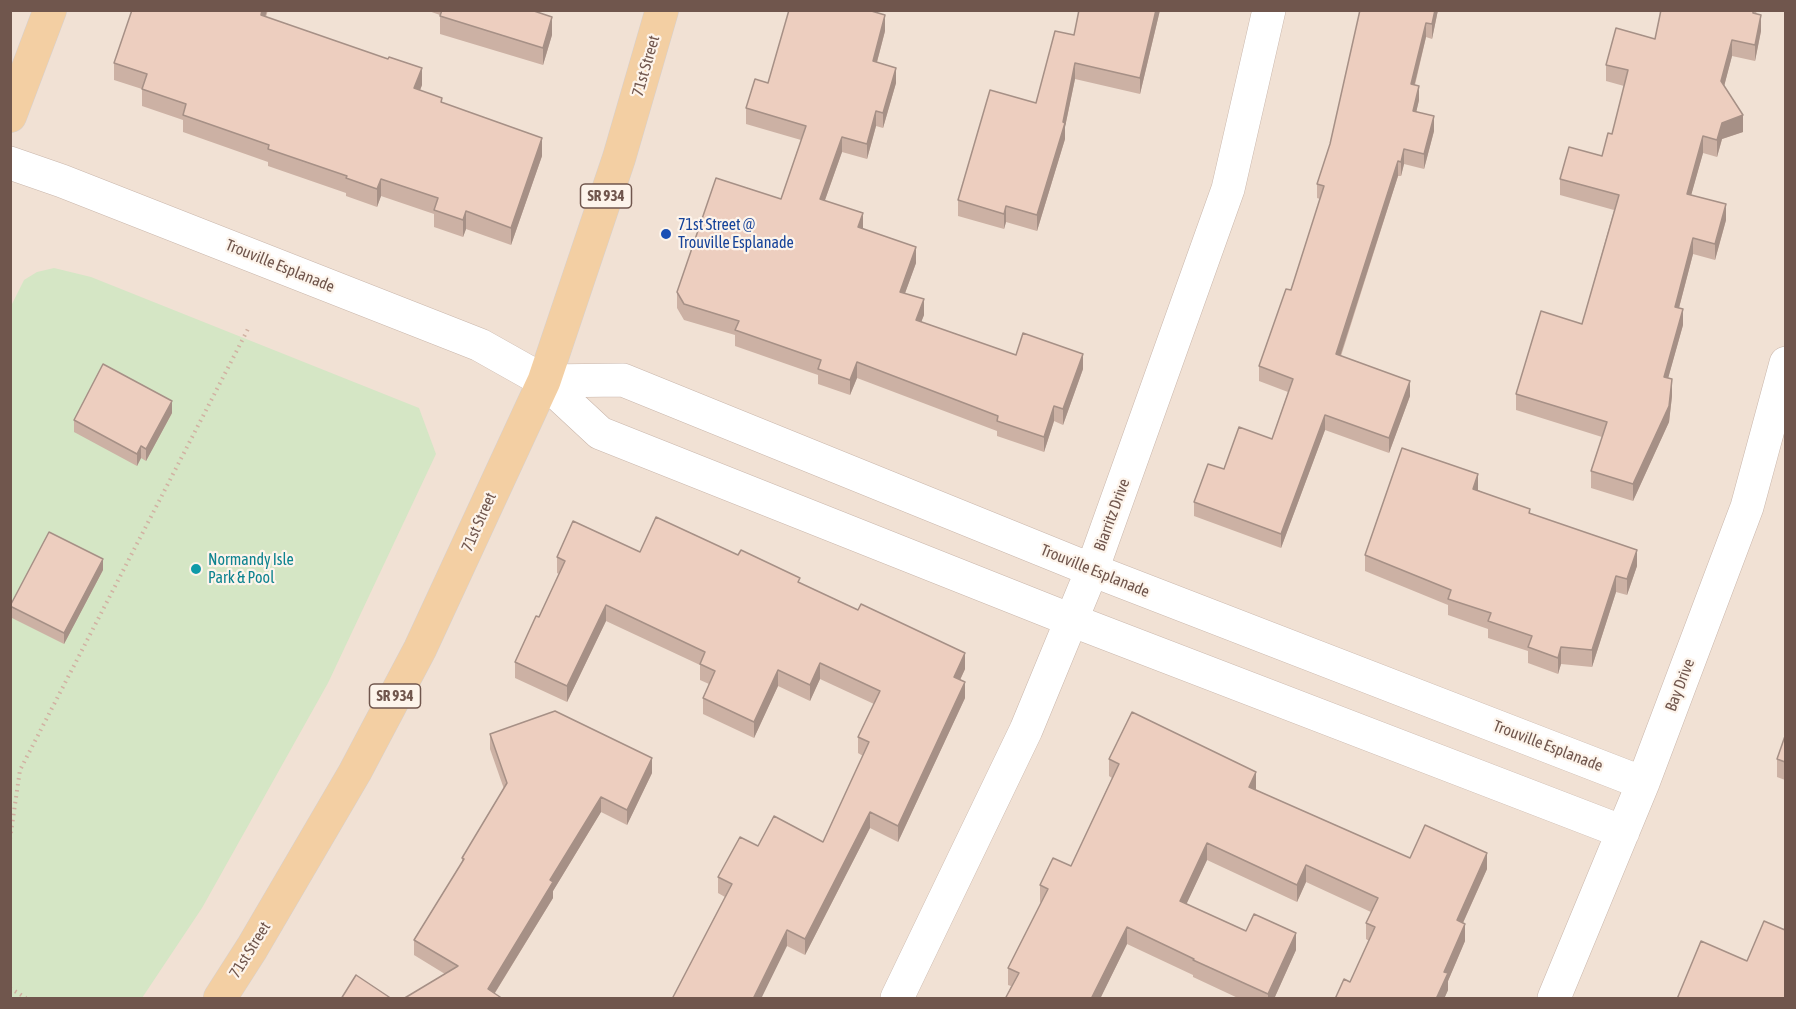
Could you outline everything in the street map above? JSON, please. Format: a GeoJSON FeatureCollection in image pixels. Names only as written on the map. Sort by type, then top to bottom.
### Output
{"type":"FeatureCollection","features":[{"type":"Feature","properties":{"kind":"main road"},"geometry":{"type":"LineString","coordinates":[[10,116],[50,10]]}},
{"type":"Feature","properties":{"kind":"main road","name":"71st Street"},"geometry":{"type":"LineString","coordinates":[[220,999],[349,782],[415,659],[544,381],[619,158],[662,10]]}},
{"type":"Feature","properties":{"kind":"street","name":"Biarritz Drive"},"geometry":{"type":"LineString","coordinates":[[897,999],[1026,730],[1092,570],[1228,189],[1269,10]]}},
{"type":"Feature","properties":{"kind":"street","name":"Trouville Esplanade"},"geometry":{"type":"LineString","coordinates":[[10,163],[62,181],[480,345],[544,381],[600,433],[1071,620],[1623,832]]}},
{"type":"Feature","properties":{"kind":"street","name":"Bay Drive"},"geometry":{"type":"LineString","coordinates":[[1554,999],[1643,783],[1747,507],[1785,363]]}},
{"type":"Feature","properties":{"kind":"street","name":"Trouville Esplanade"},"geometry":{"type":"LineString","coordinates":[[544,381],[623,380],[1092,570],[1643,783]]}},
{"type":"Feature","properties":{"kind":"path"},"geometry":{"type":"LineString","coordinates":[[10,838],[20,770],[248,329]]}},
{"type":"Feature","properties":{"kind":"path"},"geometry":{"type":"LineString","coordinates":[[10,988],[26,999]]}},
{"type":"Feature","properties":{"kind":"shaded area"},"geometry":{"type":"Polygon","coordinates":[[[11,11],[1785,11],[1785,998],[11,998],[11,11]]]}},
{"type":"Feature","properties":{"kind":"green space","name":"Normandy Isle Park & Pool"},"geometry":{"type":"Polygon","coordinates":[[[54,268],[91,277],[419,408],[436,454],[328,683],[202,908],[142,998],[11,998],[11,306],[24,280],[37,272],[54,268]]]}},
{"type":"Feature","properties":{"kind":"building"},"geometry":{"type":"Polygon","coordinates":[[[132,10],[262,10],[261,15],[388,59],[389,57],[422,68],[414,88],[442,98],[441,102],[542,138],[511,228],[466,211],[463,220],[434,210],[438,198],[381,179],[377,189],[346,178],[347,176],[268,149],[269,145],[183,115],[186,104],[142,89],[147,74],[114,63],[132,10]]]}},
{"type":"Feature","properties":{"kind":"building"},"geometry":{"type":"Polygon","coordinates":[[[442,10],[531,10],[552,17],[543,48],[440,16],[442,10]]]}},
{"type":"Feature","properties":{"kind":"building"},"geometry":{"type":"Polygon","coordinates":[[[789,10],[868,10],[885,15],[873,61],[896,68],[883,113],[876,111],[867,144],[842,137],[820,199],[863,213],[858,227],[916,247],[900,292],[924,299],[916,320],[1016,355],[1023,333],[1083,354],[1063,409],[1054,406],[1044,437],[997,421],[998,416],[857,362],[850,380],[818,369],[821,360],[735,330],[739,321],[684,304],[677,292],[716,178],[781,199],[806,126],[746,108],[755,79],[768,83],[789,10]]]}},
{"type":"Feature","properties":{"kind":"building"},"geometry":{"type":"Polygon","coordinates":[[[1079,10],[1156,10],[1140,78],[1075,63],[1063,122],[1065,123],[1037,215],[1006,206],[1004,214],[958,200],[990,90],[1036,103],[1055,31],[1074,35],[1079,10]]]}},
{"type":"Feature","properties":{"kind":"building"},"geometry":{"type":"Polygon","coordinates":[[[1360,10],[1435,10],[1432,24],[1426,23],[1411,84],[1419,86],[1413,111],[1434,116],[1424,154],[1404,149],[1401,162],[1398,161],[1336,354],[1410,381],[1389,438],[1325,415],[1281,534],[1194,502],[1208,464],[1224,469],[1239,427],[1272,439],[1293,379],[1259,366],[1286,289],[1291,290],[1324,186],[1317,184],[1330,144],[1360,10]]]}},
{"type":"Feature","properties":{"kind":"building"},"geometry":{"type":"Polygon","coordinates":[[[1661,10],[1753,10],[1753,13],[1761,15],[1755,45],[1732,40],[1721,81],[1743,115],[1722,123],[1717,140],[1703,136],[1687,194],[1726,204],[1715,244],[1693,238],[1675,307],[1683,309],[1664,377],[1672,379],[1669,406],[1633,484],[1591,471],[1607,422],[1516,394],[1541,311],[1582,324],[1619,195],[1560,179],[1569,147],[1602,156],[1608,133],[1612,134],[1628,70],[1606,65],[1616,28],[1655,39],[1661,10]]]}},
{"type":"Feature","properties":{"kind":"building"},"geometry":{"type":"Polygon","coordinates":[[[103,364],[172,401],[146,449],[141,446],[137,454],[74,420],[103,364]]]}},
{"type":"Feature","properties":{"kind":"building"},"geometry":{"type":"Polygon","coordinates":[[[1402,448],[1478,474],[1473,489],[1530,509],[1529,513],[1637,550],[1627,579],[1616,576],[1592,650],[1561,647],[1558,658],[1528,647],[1532,636],[1488,621],[1491,613],[1448,599],[1451,590],[1365,555],[1402,448]]]}},
{"type":"Feature","properties":{"kind":"building"},"geometry":{"type":"Polygon","coordinates":[[[656,517],[738,555],[741,550],[800,578],[798,582],[858,610],[861,604],[965,653],[954,677],[965,682],[898,826],[870,812],[805,939],[787,930],[753,999],[672,999],[732,884],[718,877],[740,837],[758,846],[774,816],[823,842],[869,742],[858,737],[880,691],[820,663],[810,685],[778,670],[754,722],[703,698],[715,671],[700,664],[705,652],[606,605],[567,686],[515,662],[565,561],[557,557],[573,521],[640,552],[656,517]]]}},
{"type":"Feature","properties":{"kind":"building"},"geometry":{"type":"Polygon","coordinates":[[[49,532],[103,559],[64,633],[10,606],[49,532]]]}},
{"type":"Feature","properties":{"kind":"building"},"geometry":{"type":"Polygon","coordinates":[[[555,711],[652,758],[627,810],[601,797],[550,880],[553,882],[488,989],[503,999],[403,999],[458,966],[414,940],[507,783],[490,734],[555,711]]]}},
{"type":"Feature","properties":{"kind":"building"},"geometry":{"type":"Polygon","coordinates":[[[1132,712],[1256,772],[1249,787],[1410,858],[1425,825],[1487,853],[1457,920],[1465,924],[1444,972],[1448,973],[1436,999],[1335,999],[1344,979],[1350,982],[1375,927],[1366,923],[1378,898],[1306,865],[1297,885],[1207,843],[1180,901],[1246,931],[1254,914],[1296,933],[1268,994],[1127,927],[1091,999],[1005,999],[1019,973],[1008,968],[1048,889],[1040,885],[1053,858],[1071,866],[1119,764],[1109,759],[1132,712]]]}},
{"type":"Feature","properties":{"kind":"building"},"geometry":{"type":"Polygon","coordinates":[[[1785,736],[1785,762],[1777,759],[1785,736]]]}},
{"type":"Feature","properties":{"kind":"building"},"geometry":{"type":"Polygon","coordinates":[[[1764,921],[1785,930],[1785,999],[1677,999],[1701,941],[1747,961],[1764,921]]]}},
{"type":"Feature","properties":{"kind":"building"},"geometry":{"type":"Polygon","coordinates":[[[356,975],[392,999],[341,999],[356,975]]]}},
{"type":"Feature","properties":{"kind":"place","name":"71st Street @ Trouville Esplanade"},"geometry":{"type":"Point","coordinates":[666,234]}},
{"type":"Feature","properties":{"kind":"place","name":"Normandy Isle Park & Pool"},"geometry":{"type":"Point","coordinates":[196,569]}}]}
